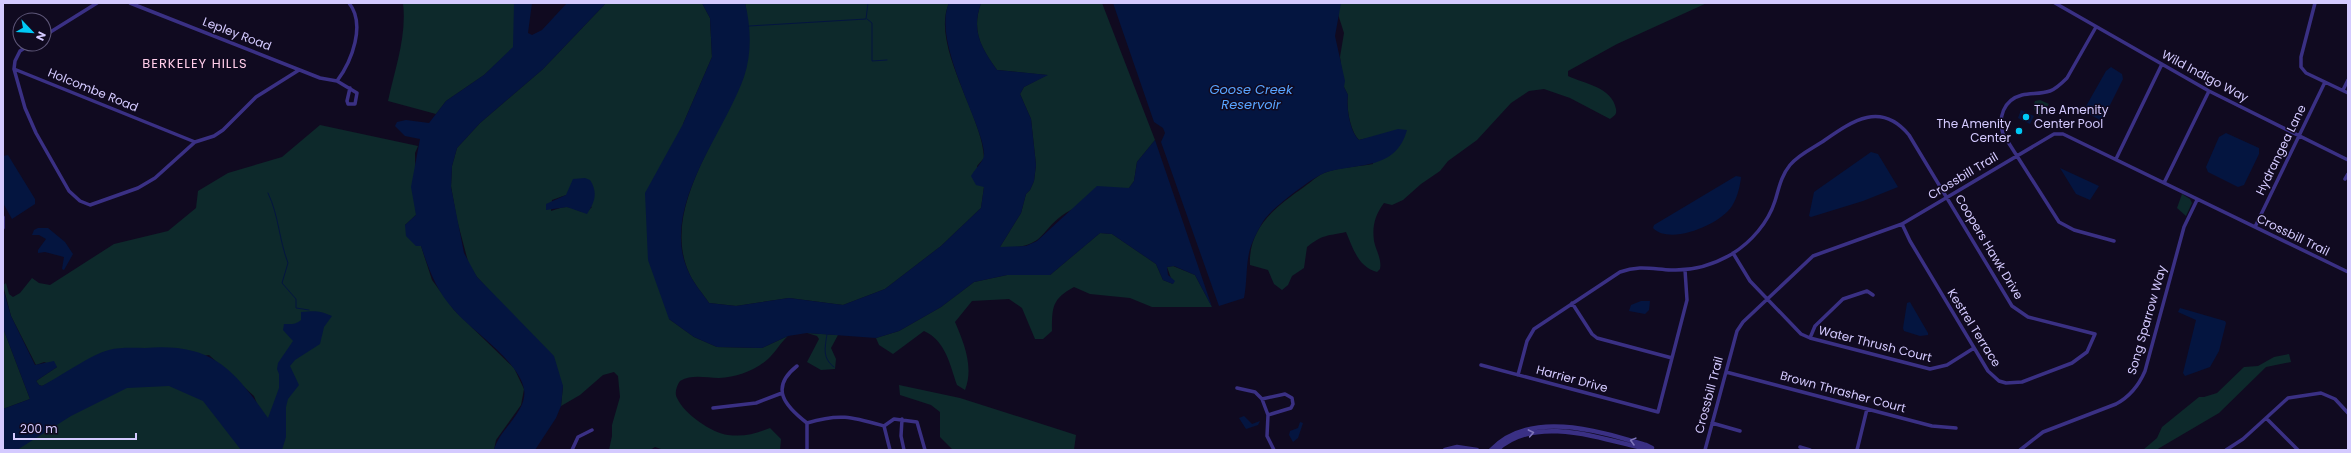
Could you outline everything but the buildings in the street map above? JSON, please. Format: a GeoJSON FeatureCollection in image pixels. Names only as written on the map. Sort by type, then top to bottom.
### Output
{"type":"FeatureCollection","features":[{"type":"Feature","properties":{"kind":"street"},"geometry":{"type":"LineString","coordinates":[[52,31],[97,3]]}},
{"type":"Feature","properties":{"kind":"street","name":"Lepley Road"},"geometry":{"type":"LineString","coordinates":[[130,3],[299,70],[329,81],[338,81],[350,88]]}},
{"type":"Feature","properties":{"kind":"street"},"geometry":{"type":"LineString","coordinates":[[338,81],[354,47],[356,27],[354,10],[349,3]]}},
{"type":"Feature","properties":{"kind":"street","name":"Wild Indigo Way"},"geometry":{"type":"LineString","coordinates":[[2055,3],[2209,91],[2348,160]]}},
{"type":"Feature","properties":{"kind":"street"},"geometry":{"type":"LineString","coordinates":[[2315,3],[2301,57],[2301,67],[2306,73],[2348,93]]}},
{"type":"Feature","properties":{"kind":"street"},"geometry":{"type":"LineString","coordinates":[[2096,27],[2067,78],[2062,84],[2049,92],[2021,96],[2006,106],[2001,114],[2000,125],[2003,134],[2059,222],[2074,230],[2114,241]]}},
{"type":"Feature","properties":{"kind":"street"},"geometry":{"type":"LineString","coordinates":[[21,52],[16,56],[14,69],[25,108],[36,133],[69,192],[80,201],[90,205],[100,203],[138,188],[171,165],[195,142],[214,136],[223,130],[256,97],[299,70]]}},
{"type":"Feature","properties":{"kind":"street"},"geometry":{"type":"LineString","coordinates":[[2116,160],[2162,64]]}},
{"type":"Feature","properties":{"kind":"street","name":"Holcombe Road"},"geometry":{"type":"LineString","coordinates":[[14,69],[195,142]]}},
{"type":"Feature","properties":{"kind":"street"},"geometry":{"type":"LineString","coordinates":[[2343,90],[2348,80]]}},
{"type":"Feature","properties":{"kind":"street","name":"Hydrangea Lane"},"geometry":{"type":"LineString","coordinates":[[2254,227],[2325,82]]}},
{"type":"Feature","properties":{"kind":"street"},"geometry":{"type":"LineString","coordinates":[[350,88],[357,93],[355,104],[348,104],[347,101],[350,88]]}},
{"type":"Feature","properties":{"kind":"street"},"geometry":{"type":"LineString","coordinates":[[2164,183],[2209,91]]}},
{"type":"Feature","properties":{"kind":"street","name":"Coopers Hawk Drive"},"geometry":{"type":"LineString","coordinates":[[1518,375],[1527,341],[1534,328],[1620,272],[1642,266],[1685,270],[1712,264],[1732,253],[1749,240],[1765,221],[1774,203],[1785,173],[1797,158],[1850,123],[1869,116],[1887,118],[1903,128],[2017,311],[2028,316],[2095,334]]}},
{"type":"Feature","properties":{"kind":"street","name":"Crossbill Trail"},"geometry":{"type":"LineString","coordinates":[[1705,450],[1737,330],[1767,299],[1813,256],[1820,251],[1902,224],[2049,135],[2058,133],[2348,272]]}},
{"type":"Feature","properties":{"kind":"street"},"geometry":{"type":"LineString","coordinates":[[2345,179],[2348,174]]}},
{"type":"Feature","properties":{"kind":"street","name":"Song Sparrow Way"},"geometry":{"type":"LineString","coordinates":[[2020,450],[2043,432],[2116,404],[2125,399],[2136,387],[2145,371],[2184,227],[2197,200]]}},
{"type":"Feature","properties":{"kind":"street"},"geometry":{"type":"LineString","coordinates":[[3,217],[3,228]]}},
{"type":"Feature","properties":{"kind":"street","name":"Kestrel Terrace"},"geometry":{"type":"LineString","coordinates":[[1902,224],[1910,241],[1992,376],[2006,383],[2014,384],[2080,358],[2092,344],[2095,334]]}},
{"type":"Feature","properties":{"kind":"street","name":"Water Thrush Court"},"geometry":{"type":"LineString","coordinates":[[1732,253],[1750,281],[1801,334],[1810,338],[1930,369],[1947,365],[1974,348]]}},
{"type":"Feature","properties":{"kind":"street"},"geometry":{"type":"LineString","coordinates":[[1572,303],[1592,334],[1597,338],[1672,358],[1687,300],[1685,270]]}},
{"type":"Feature","properties":{"kind":"street"},"geometry":{"type":"LineString","coordinates":[[1810,338],[1815,326],[1843,299],[1867,291],[1873,295]]}},
{"type":"Feature","properties":{"kind":"street","name":"Harrier Drive"},"geometry":{"type":"LineString","coordinates":[[1481,366],[1658,412],[1672,358]]}},
{"type":"Feature","properties":{"kind":"street"},"geometry":{"type":"LineString","coordinates":[[797,366],[789,371],[782,388],[782,393],[790,409],[807,423]]}},
{"type":"Feature","properties":{"kind":"street","name":"Brown Thrasher Court"},"geometry":{"type":"LineString","coordinates":[[1726,372],[1932,426],[1956,428]]}},
{"type":"Feature","properties":{"kind":"street"},"geometry":{"type":"LineString","coordinates":[[1237,388],[1255,392],[1262,399],[1268,415],[1267,436],[1274,450]]}},
{"type":"Feature","properties":{"kind":"street"},"geometry":{"type":"LineString","coordinates":[[713,408],[756,403],[782,393]]}},
{"type":"Feature","properties":{"kind":"street"},"geometry":{"type":"LineString","coordinates":[[2226,450],[2243,439],[2288,398],[2321,393],[2335,399],[2348,413]]}},
{"type":"Feature","properties":{"kind":"street"},"geometry":{"type":"LineString","coordinates":[[1262,399],[1285,394],[1292,398],[1293,404],[1291,408],[1268,415]]}},
{"type":"Feature","properties":{"kind":"street"},"geometry":{"type":"LineString","coordinates":[[1857,450],[1867,409]]}},
{"type":"Feature","properties":{"kind":"street"},"geometry":{"type":"LineString","coordinates":[[807,423],[833,416],[847,416],[884,426]]}},
{"type":"Feature","properties":{"kind":"street"},"geometry":{"type":"LineString","coordinates":[[2266,418],[2298,450]]}},
{"type":"Feature","properties":{"kind":"street"},"geometry":{"type":"LineString","coordinates":[[884,426],[894,419],[917,422],[925,450]]}},
{"type":"Feature","properties":{"kind":"street"},"geometry":{"type":"LineString","coordinates":[[902,419],[901,436],[904,450]]}},
{"type":"Feature","properties":{"kind":"street"},"geometry":{"type":"LineString","coordinates":[[806,450],[807,423]]}},
{"type":"Feature","properties":{"kind":"street"},"geometry":{"type":"LineString","coordinates":[[1712,423],[1740,431]]}},
{"type":"Feature","properties":{"kind":"street"},"geometry":{"type":"LineString","coordinates":[[884,426],[890,450]]}},
{"type":"Feature","properties":{"kind":"street"},"geometry":{"type":"LineString","coordinates":[[1490,450],[1508,436],[1518,431],[1540,426],[1604,434],[1659,450]]}},
{"type":"Feature","properties":{"kind":"street"},"geometry":{"type":"LineString","coordinates":[[572,450],[578,437],[592,430]]}},
{"type":"Feature","properties":{"kind":"street"},"geometry":{"type":"LineString","coordinates":[[1497,450],[1519,436],[1541,431],[1594,438],[1646,449],[1652,448]]}},
{"type":"Feature","properties":{"kind":"street"},"geometry":{"type":"LineString","coordinates":[[1445,450],[1457,447],[1477,450]]}},
{"type":"Feature","properties":{"kind":"street"},"geometry":{"type":"LineString","coordinates":[[1800,447],[1810,450]]}},
{"type":"Feature","properties":{"kind":"green space"},"geometry":{"type":"Polygon","coordinates":[[[403,3],[514,3],[514,47],[484,75],[446,101],[436,114],[388,101],[402,40],[404,15],[403,3]]]}},
{"type":"Feature","properties":{"kind":"green space"},"geometry":{"type":"Polygon","coordinates":[[[606,3],[702,3],[710,18],[712,57],[683,124],[669,319],[694,337],[717,347],[762,348],[788,336],[771,357],[757,367],[745,373],[732,376],[719,378],[694,377],[685,379],[680,381],[676,391],[676,396],[692,416],[714,431],[734,436],[754,433],[770,428],[781,439],[780,450],[664,450],[655,447],[650,450],[609,450],[612,436],[612,425],[620,397],[618,376],[614,372],[603,375],[580,395],[561,406],[563,386],[469,265],[457,220],[451,186],[452,166],[457,148],[480,123],[543,69],[606,3]],[[566,195],[552,200],[551,211],[570,207],[585,212],[592,207],[566,195]]]}},
{"type":"Feature","properties":{"kind":"green space"},"geometry":{"type":"Polygon","coordinates":[[[745,3],[949,3],[945,20],[946,39],[951,59],[975,122],[981,141],[984,158],[977,166],[984,187],[981,208],[941,246],[885,289],[843,305],[789,298],[736,306],[709,303],[690,275],[682,251],[682,225],[687,200],[708,149],[743,78],[748,41],[745,3]]]}},
{"type":"Feature","properties":{"kind":"green space"},"geometry":{"type":"Polygon","coordinates":[[[981,3],[1102,3],[1155,140],[1137,162],[1134,181],[1129,188],[1078,206],[1060,217],[1042,236],[1035,241],[1027,245],[1016,247],[1000,247],[1021,213],[1026,194],[1030,190],[1034,181],[1036,165],[1031,119],[1020,94],[1024,87],[1047,75],[997,70],[982,47],[977,31],[978,13],[981,3]]]}},
{"type":"Feature","properties":{"kind":"green space"},"geometry":{"type":"Polygon","coordinates":[[[1337,3],[1707,3],[1617,44],[1568,71],[1568,76],[1597,87],[1609,96],[1616,109],[1615,115],[1610,119],[1570,98],[1544,89],[1529,91],[1511,103],[1477,140],[1448,161],[1440,171],[1421,184],[1403,200],[1392,205],[1384,203],[1376,216],[1373,230],[1374,241],[1380,258],[1380,269],[1377,272],[1370,270],[1365,266],[1357,256],[1346,232],[1330,235],[1307,247],[1304,268],[1292,276],[1288,285],[1282,290],[1274,284],[1268,270],[1250,265],[1254,239],[1266,219],[1284,202],[1321,174],[1336,169],[1373,164],[1372,137],[1359,140],[1353,131],[1349,119],[1348,95],[1344,87],[1340,57],[1344,33],[1337,11],[1337,3]]]}},
{"type":"Feature","properties":{"kind":"green space"},"geometry":{"type":"Polygon","coordinates":[[[2040,100],[2049,104],[2041,116],[2034,108],[2035,101],[2040,100]]]}},
{"type":"Feature","properties":{"kind":"green space"},"geometry":{"type":"Polygon","coordinates":[[[320,125],[418,146],[415,153],[416,215],[405,225],[421,246],[432,280],[454,310],[514,368],[524,389],[521,405],[496,440],[494,450],[275,450],[254,396],[209,355],[59,378],[42,386],[39,385],[36,381],[57,367],[44,362],[36,365],[11,316],[3,285],[6,283],[9,294],[13,297],[20,293],[32,278],[39,283],[50,285],[114,244],[168,231],[196,208],[198,191],[228,173],[282,157],[320,125]]]}},
{"type":"Feature","properties":{"kind":"green space"},"geometry":{"type":"Polygon","coordinates":[[[2182,194],[2190,199],[2192,203],[2186,216],[2177,208],[2182,194]]]}},
{"type":"Feature","properties":{"kind":"green space"},"geometry":{"type":"Polygon","coordinates":[[[1100,233],[1112,234],[1156,264],[1163,280],[1173,284],[1167,267],[1173,266],[1195,275],[1212,307],[1152,307],[1130,298],[1090,294],[1074,287],[1061,296],[1055,304],[1052,316],[1052,331],[1043,339],[1035,339],[1022,308],[1009,299],[972,301],[955,322],[967,355],[968,381],[965,390],[957,385],[942,347],[931,335],[924,331],[893,354],[879,345],[876,338],[899,331],[941,307],[974,282],[1007,275],[1050,275],[1100,233]]]}},
{"type":"Feature","properties":{"kind":"green space"},"geometry":{"type":"Polygon","coordinates":[[[3,328],[30,399],[3,409],[3,328]]]}},
{"type":"Feature","properties":{"kind":"green space"},"geometry":{"type":"Polygon","coordinates":[[[807,333],[838,335],[831,348],[836,359],[835,369],[821,370],[807,362],[819,339],[817,336],[807,333]]]}},
{"type":"Feature","properties":{"kind":"green space"},"geometry":{"type":"Polygon","coordinates":[[[2289,354],[2291,362],[2266,367],[2219,413],[2156,450],[2143,450],[2157,438],[2162,427],[2199,397],[2217,393],[2244,367],[2258,366],[2274,357],[2289,354]]]}},
{"type":"Feature","properties":{"kind":"green space"},"geometry":{"type":"Polygon","coordinates":[[[188,381],[254,450],[3,450],[3,446],[106,386],[188,381]]]}},
{"type":"Feature","properties":{"kind":"green space"},"geometry":{"type":"Polygon","coordinates":[[[899,385],[960,398],[1076,435],[1074,450],[953,450],[940,437],[940,412],[931,405],[900,395],[899,385]]]}},
{"type":"Feature","properties":{"kind":"water"},"geometry":{"type":"Polygon","coordinates":[[[514,3],[532,3],[528,33],[532,35],[542,30],[567,3],[606,3],[543,69],[480,123],[457,148],[452,166],[451,187],[464,253],[477,277],[554,356],[563,386],[561,406],[556,418],[535,450],[494,450],[501,435],[518,413],[522,405],[524,389],[520,378],[504,357],[454,310],[442,295],[434,280],[421,246],[416,246],[406,236],[405,225],[416,215],[411,187],[420,139],[405,136],[395,126],[397,122],[406,120],[429,123],[446,101],[484,75],[513,47],[514,3]]]}},
{"type":"Feature","properties":{"kind":"water"},"geometry":{"type":"Polygon","coordinates":[[[702,3],[745,3],[750,40],[747,68],[744,77],[697,174],[687,200],[682,225],[682,251],[690,275],[709,303],[736,306],[789,298],[843,305],[885,289],[941,246],[981,208],[984,187],[976,185],[971,176],[983,159],[984,149],[954,66],[945,21],[949,3],[981,3],[978,13],[977,30],[986,54],[997,70],[1048,75],[1024,87],[1020,94],[1031,119],[1036,165],[1034,181],[1030,190],[1026,194],[1021,213],[1000,247],[1026,246],[1037,241],[1097,186],[1129,188],[1134,181],[1137,162],[1155,140],[1212,307],[1195,275],[1174,266],[1167,267],[1168,275],[1175,281],[1173,284],[1163,280],[1156,264],[1112,234],[1100,233],[1050,275],[1007,275],[974,282],[941,307],[899,331],[876,338],[807,333],[788,336],[762,348],[717,347],[694,337],[669,319],[648,260],[645,193],[683,124],[712,57],[710,18],[702,3]]]}},
{"type":"Feature","properties":{"kind":"water","name":"Goose Creek Reservoir"},"geometry":{"type":"Polygon","coordinates":[[[1113,3],[1341,3],[1335,36],[1345,81],[1344,87],[1348,95],[1348,112],[1353,131],[1359,140],[1398,129],[1407,130],[1402,143],[1394,152],[1385,158],[1375,163],[1339,169],[1321,174],[1294,193],[1268,215],[1253,240],[1250,249],[1244,298],[1219,306],[1161,142],[1165,133],[1163,128],[1154,122],[1113,3]]]}},
{"type":"Feature","properties":{"kind":"water"},"geometry":{"type":"Polygon","coordinates":[[[2111,67],[2122,74],[2123,79],[2102,121],[2087,113],[2085,108],[2106,71],[2111,67]]]}},
{"type":"Feature","properties":{"kind":"water","name":"The Amenity Center Pool"},"geometry":{"type":"Polygon","coordinates":[[[2021,110],[2034,116],[2030,124],[2018,118],[2021,110]]]}},
{"type":"Feature","properties":{"kind":"water"},"geometry":{"type":"Polygon","coordinates":[[[2226,133],[2259,148],[2259,154],[2244,185],[2238,187],[2208,172],[2206,167],[2219,137],[2226,133]]]}},
{"type":"Feature","properties":{"kind":"water"},"geometry":{"type":"Polygon","coordinates":[[[1871,152],[1878,154],[1898,187],[1863,201],[1811,217],[1809,216],[1814,192],[1871,152]]]}},
{"type":"Feature","properties":{"kind":"water"},"geometry":{"type":"Polygon","coordinates":[[[8,155],[35,199],[35,204],[12,219],[3,203],[3,156],[8,155]]]}},
{"type":"Feature","properties":{"kind":"water"},"geometry":{"type":"Polygon","coordinates":[[[2060,168],[2099,186],[2090,200],[2076,194],[2060,168]]]}},
{"type":"Feature","properties":{"kind":"water"},"geometry":{"type":"Polygon","coordinates":[[[1736,176],[1741,177],[1735,200],[1726,213],[1717,220],[1707,226],[1683,234],[1671,235],[1661,233],[1653,228],[1654,225],[1736,176]]]}},
{"type":"Feature","properties":{"kind":"water"},"geometry":{"type":"Polygon","coordinates":[[[585,178],[590,180],[595,193],[594,201],[587,214],[567,207],[546,210],[546,204],[566,195],[573,179],[585,178]]]}},
{"type":"Feature","properties":{"kind":"water"},"geometry":{"type":"Polygon","coordinates":[[[38,228],[48,228],[65,242],[73,254],[64,270],[62,269],[64,257],[45,252],[38,253],[38,250],[46,239],[39,235],[32,235],[34,230],[38,228]]]}},
{"type":"Feature","properties":{"kind":"water"},"geometry":{"type":"Polygon","coordinates":[[[3,289],[11,316],[35,365],[54,361],[57,367],[36,381],[39,385],[42,386],[102,352],[122,348],[168,347],[187,350],[218,362],[231,372],[243,385],[268,418],[279,388],[279,374],[277,369],[278,363],[293,341],[283,330],[284,324],[299,322],[301,320],[301,312],[316,311],[332,316],[324,327],[320,344],[295,360],[290,366],[299,385],[288,399],[286,407],[286,437],[282,450],[241,450],[203,401],[169,386],[127,388],[71,416],[17,450],[3,450],[3,409],[30,399],[3,328],[3,289]]]}},
{"type":"Feature","properties":{"kind":"water"},"geometry":{"type":"Polygon","coordinates":[[[1641,301],[1650,301],[1649,310],[1645,314],[1629,311],[1631,305],[1641,301]]]}},
{"type":"Feature","properties":{"kind":"water"},"geometry":{"type":"Polygon","coordinates":[[[1910,302],[1928,335],[1920,336],[1904,331],[1903,328],[1907,303],[1910,302]]]}},
{"type":"Feature","properties":{"kind":"water"},"geometry":{"type":"Polygon","coordinates":[[[2180,308],[2225,321],[2226,323],[2219,351],[2210,367],[2185,376],[2183,373],[2196,320],[2178,312],[2180,308]]]}},
{"type":"Feature","properties":{"kind":"water"},"geometry":{"type":"Polygon","coordinates":[[[1244,416],[1252,424],[1260,421],[1258,425],[1246,429],[1239,418],[1244,416]]]}},
{"type":"Feature","properties":{"kind":"water"},"geometry":{"type":"Polygon","coordinates":[[[1300,422],[1303,423],[1298,438],[1293,442],[1289,435],[1290,431],[1298,428],[1300,422]]]}},
{"type":"Feature","properties":{"kind":"waterway"},"geometry":{"type":"LineString","coordinates":[[749,26],[866,19],[868,3]]}},
{"type":"Feature","properties":{"kind":"waterway"},"geometry":{"type":"LineString","coordinates":[[867,19],[872,23],[872,61],[887,60]]}},
{"type":"Feature","properties":{"kind":"waterway"},"geometry":{"type":"LineString","coordinates":[[268,193],[272,202],[288,263],[282,283],[296,299],[296,308],[309,310]]}},
{"type":"Feature","properties":{"kind":"waterway"},"geometry":{"type":"LineString","coordinates":[[827,334],[825,352],[830,364],[834,367]]}},
{"type":"Feature","properties":{"kind":"place","name":"The Amenity Center Pool"},"geometry":{"type":"Point","coordinates":[2026,117]}},
{"type":"Feature","properties":{"kind":"place","name":"The Amenity Center"},"geometry":{"type":"Point","coordinates":[2019,131]}},
{"type":"Feature","properties":{"kind":"district","name":"BERKELEY HILLS"},"geometry":{"type":"Point","coordinates":[195,63]}}]}
